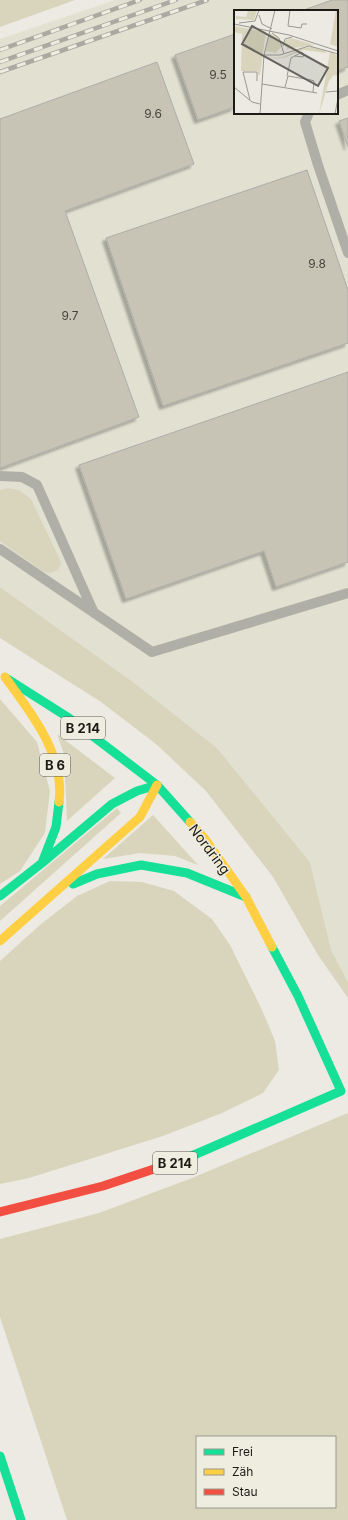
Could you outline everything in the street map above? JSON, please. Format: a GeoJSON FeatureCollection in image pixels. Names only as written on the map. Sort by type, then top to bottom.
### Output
{"type":"FeatureCollection","features":[{"type":"Feature","properties":{"kind":"main road","name":"Nordring"},"geometry":{"type":"LineString","coordinates":[[0,1212],[103,1186],[178,1161],[341,1091],[298,996],[246,897],[205,839],[157,784],[69,718],[2,676]]}},
{"type":"Feature","properties":{"kind":"main road","name":"B 6"},"geometry":{"type":"LineString","coordinates":[[2,676],[37,721],[52,754],[61,788],[56,827],[42,863]]}},
{"type":"Feature","properties":{"kind":"main road"},"geometry":{"type":"LineString","coordinates":[[0,896],[112,804],[137,791],[157,784]]}},
{"type":"Feature","properties":{"kind":"main road"},"geometry":{"type":"LineString","coordinates":[[0,941],[140,817],[157,784]]}},
{"type":"Feature","properties":{"kind":"main road"},"geometry":{"type":"LineString","coordinates":[[60,888],[97,874],[141,865],[187,873],[246,897]]}},
{"type":"Feature","properties":{"kind":"main road"},"geometry":{"type":"LineString","coordinates":[[0,1456],[21,1520]]}},
{"type":"Feature","properties":{"kind":"lane"},"geometry":{"type":"LineString","coordinates":[[338,95],[348,90]]}},
{"type":"Feature","properties":{"kind":"lane"},"geometry":{"type":"LineString","coordinates":[[309,114],[305,122],[348,252]]}},
{"type":"Feature","properties":{"kind":"lane"},"geometry":{"type":"LineString","coordinates":[[0,476],[22,476],[37,485],[94,613]]}},
{"type":"Feature","properties":{"kind":"lane"},"geometry":{"type":"LineString","coordinates":[[0,549],[152,652],[348,593]]}},
{"type":"Feature","properties":{"kind":"shaded area"},"geometry":{"type":"Polygon","coordinates":[[[0,0],[75,0],[0,27],[0,0]]]}},
{"type":"Feature","properties":{"kind":"shaded area"},"geometry":{"type":"Polygon","coordinates":[[[115,0],[348,0],[348,982],[331,950],[310,862],[217,748],[133,682],[0,587],[0,39],[115,0]]]}},
{"type":"Feature","properties":{"kind":"shaded area"},"geometry":{"type":"Polygon","coordinates":[[[8,488],[19,490],[31,499],[61,562],[59,568],[55,572],[44,572],[0,541],[0,490],[8,488]]]}},
{"type":"Feature","properties":{"kind":"shaded area"},"geometry":{"type":"Polygon","coordinates":[[[0,587],[133,682],[217,748],[310,862],[331,950],[348,982],[348,998],[318,955],[273,877],[206,791],[156,744],[101,702],[0,638],[0,587]]]}},
{"type":"Feature","properties":{"kind":"shaded area"},"geometry":{"type":"Polygon","coordinates":[[[0,699],[37,742],[50,791],[45,833],[20,871],[0,884],[0,699]]]}},
{"type":"Feature","properties":{"kind":"shaded area"},"geometry":{"type":"Polygon","coordinates":[[[57,734],[115,778],[67,821],[64,754],[57,734]]]}},
{"type":"Feature","properties":{"kind":"shaded area"},"geometry":{"type":"Polygon","coordinates":[[[117,808],[121,813],[0,921],[0,906],[117,808]]]}},
{"type":"Feature","properties":{"kind":"shaded area"},"geometry":{"type":"Polygon","coordinates":[[[153,815],[198,865],[175,856],[140,853],[103,859],[153,815]]]}},
{"type":"Feature","properties":{"kind":"shaded area"},"geometry":{"type":"Polygon","coordinates":[[[110,881],[142,882],[174,891],[212,919],[230,945],[263,1012],[275,1041],[279,1070],[263,1093],[222,1113],[163,1136],[29,1178],[0,1184],[0,961],[41,924],[77,896],[110,881]]]}},
{"type":"Feature","properties":{"kind":"shaded area"},"geometry":{"type":"Polygon","coordinates":[[[348,1113],[348,1520],[67,1520],[0,1317],[0,1239],[99,1213],[192,1178],[348,1113]]]}},
{"type":"Feature","properties":{"kind":"building"},"geometry":{"type":"Polygon","coordinates":[[[332,0],[348,0],[348,67],[338,71],[338,10],[304,10],[332,0]]]}},
{"type":"Feature","properties":{"kind":"building"},"geometry":{"type":"Polygon","coordinates":[[[234,34],[234,107],[198,120],[175,55],[234,34]]]}},
{"type":"Feature","properties":{"kind":"building"},"geometry":{"type":"Polygon","coordinates":[[[157,62],[194,164],[65,211],[139,417],[0,468],[0,119],[157,62]]]}},
{"type":"Feature","properties":{"kind":"building"},"geometry":{"type":"Polygon","coordinates":[[[348,118],[348,147],[339,121],[348,118]]]}},
{"type":"Feature","properties":{"kind":"building"},"geometry":{"type":"Polygon","coordinates":[[[307,170],[348,290],[348,343],[163,406],[106,238],[307,170]]]}},
{"type":"Feature","properties":{"kind":"building"},"geometry":{"type":"Polygon","coordinates":[[[348,372],[348,562],[276,587],[264,551],[126,599],[79,465],[348,372]]]}},
{"type":"Feature","properties":{"kind":"railway"},"geometry":{"type":"LineString","coordinates":[[0,50],[140,0]]}},
{"type":"Feature","properties":{"kind":"railway"},"geometry":{"type":"LineString","coordinates":[[0,62],[176,0]]}},
{"type":"Feature","properties":{"kind":"railway"},"geometry":{"type":"LineString","coordinates":[[0,72],[207,0]]}},
{"type":"Feature","properties":{"kind":"traffic: fast"},"geometry":{"type":"LineString","coordinates":[[6,678],[69,718],[157,785],[190,822]]}},
{"type":"Feature","properties":{"kind":"traffic: fast"},"geometry":{"type":"LineString","coordinates":[[0,896],[112,804],[137,791],[157,785]]}},
{"type":"Feature","properties":{"kind":"traffic: fast"},"geometry":{"type":"LineString","coordinates":[[42,863],[56,827],[59,802]]}},
{"type":"Feature","properties":{"kind":"traffic: fast"},"geometry":{"type":"LineString","coordinates":[[73,884],[97,874],[141,865],[187,873],[246,897]]}},
{"type":"Feature","properties":{"kind":"traffic: fast"},"geometry":{"type":"LineString","coordinates":[[187,1158],[341,1091],[298,996],[272,947]]}},
{"type":"Feature","properties":{"kind":"traffic: fast"},"geometry":{"type":"LineString","coordinates":[[0,1456],[21,1520]]}},
{"type":"Feature","properties":{"kind":"traffic: slow"},"geometry":{"type":"LineString","coordinates":[[5,677],[35,720],[51,751],[57,767],[59,802]]}},
{"type":"Feature","properties":{"kind":"traffic: slow"},"geometry":{"type":"LineString","coordinates":[[0,941],[140,817],[157,785]]}},
{"type":"Feature","properties":{"kind":"traffic: slow"},"geometry":{"type":"LineString","coordinates":[[190,822],[205,839],[246,897],[272,947]]}},
{"type":"Feature","properties":{"kind":"traffic: jam"},"geometry":{"type":"LineString","coordinates":[[0,1212],[103,1186],[187,1158]]}}]}
